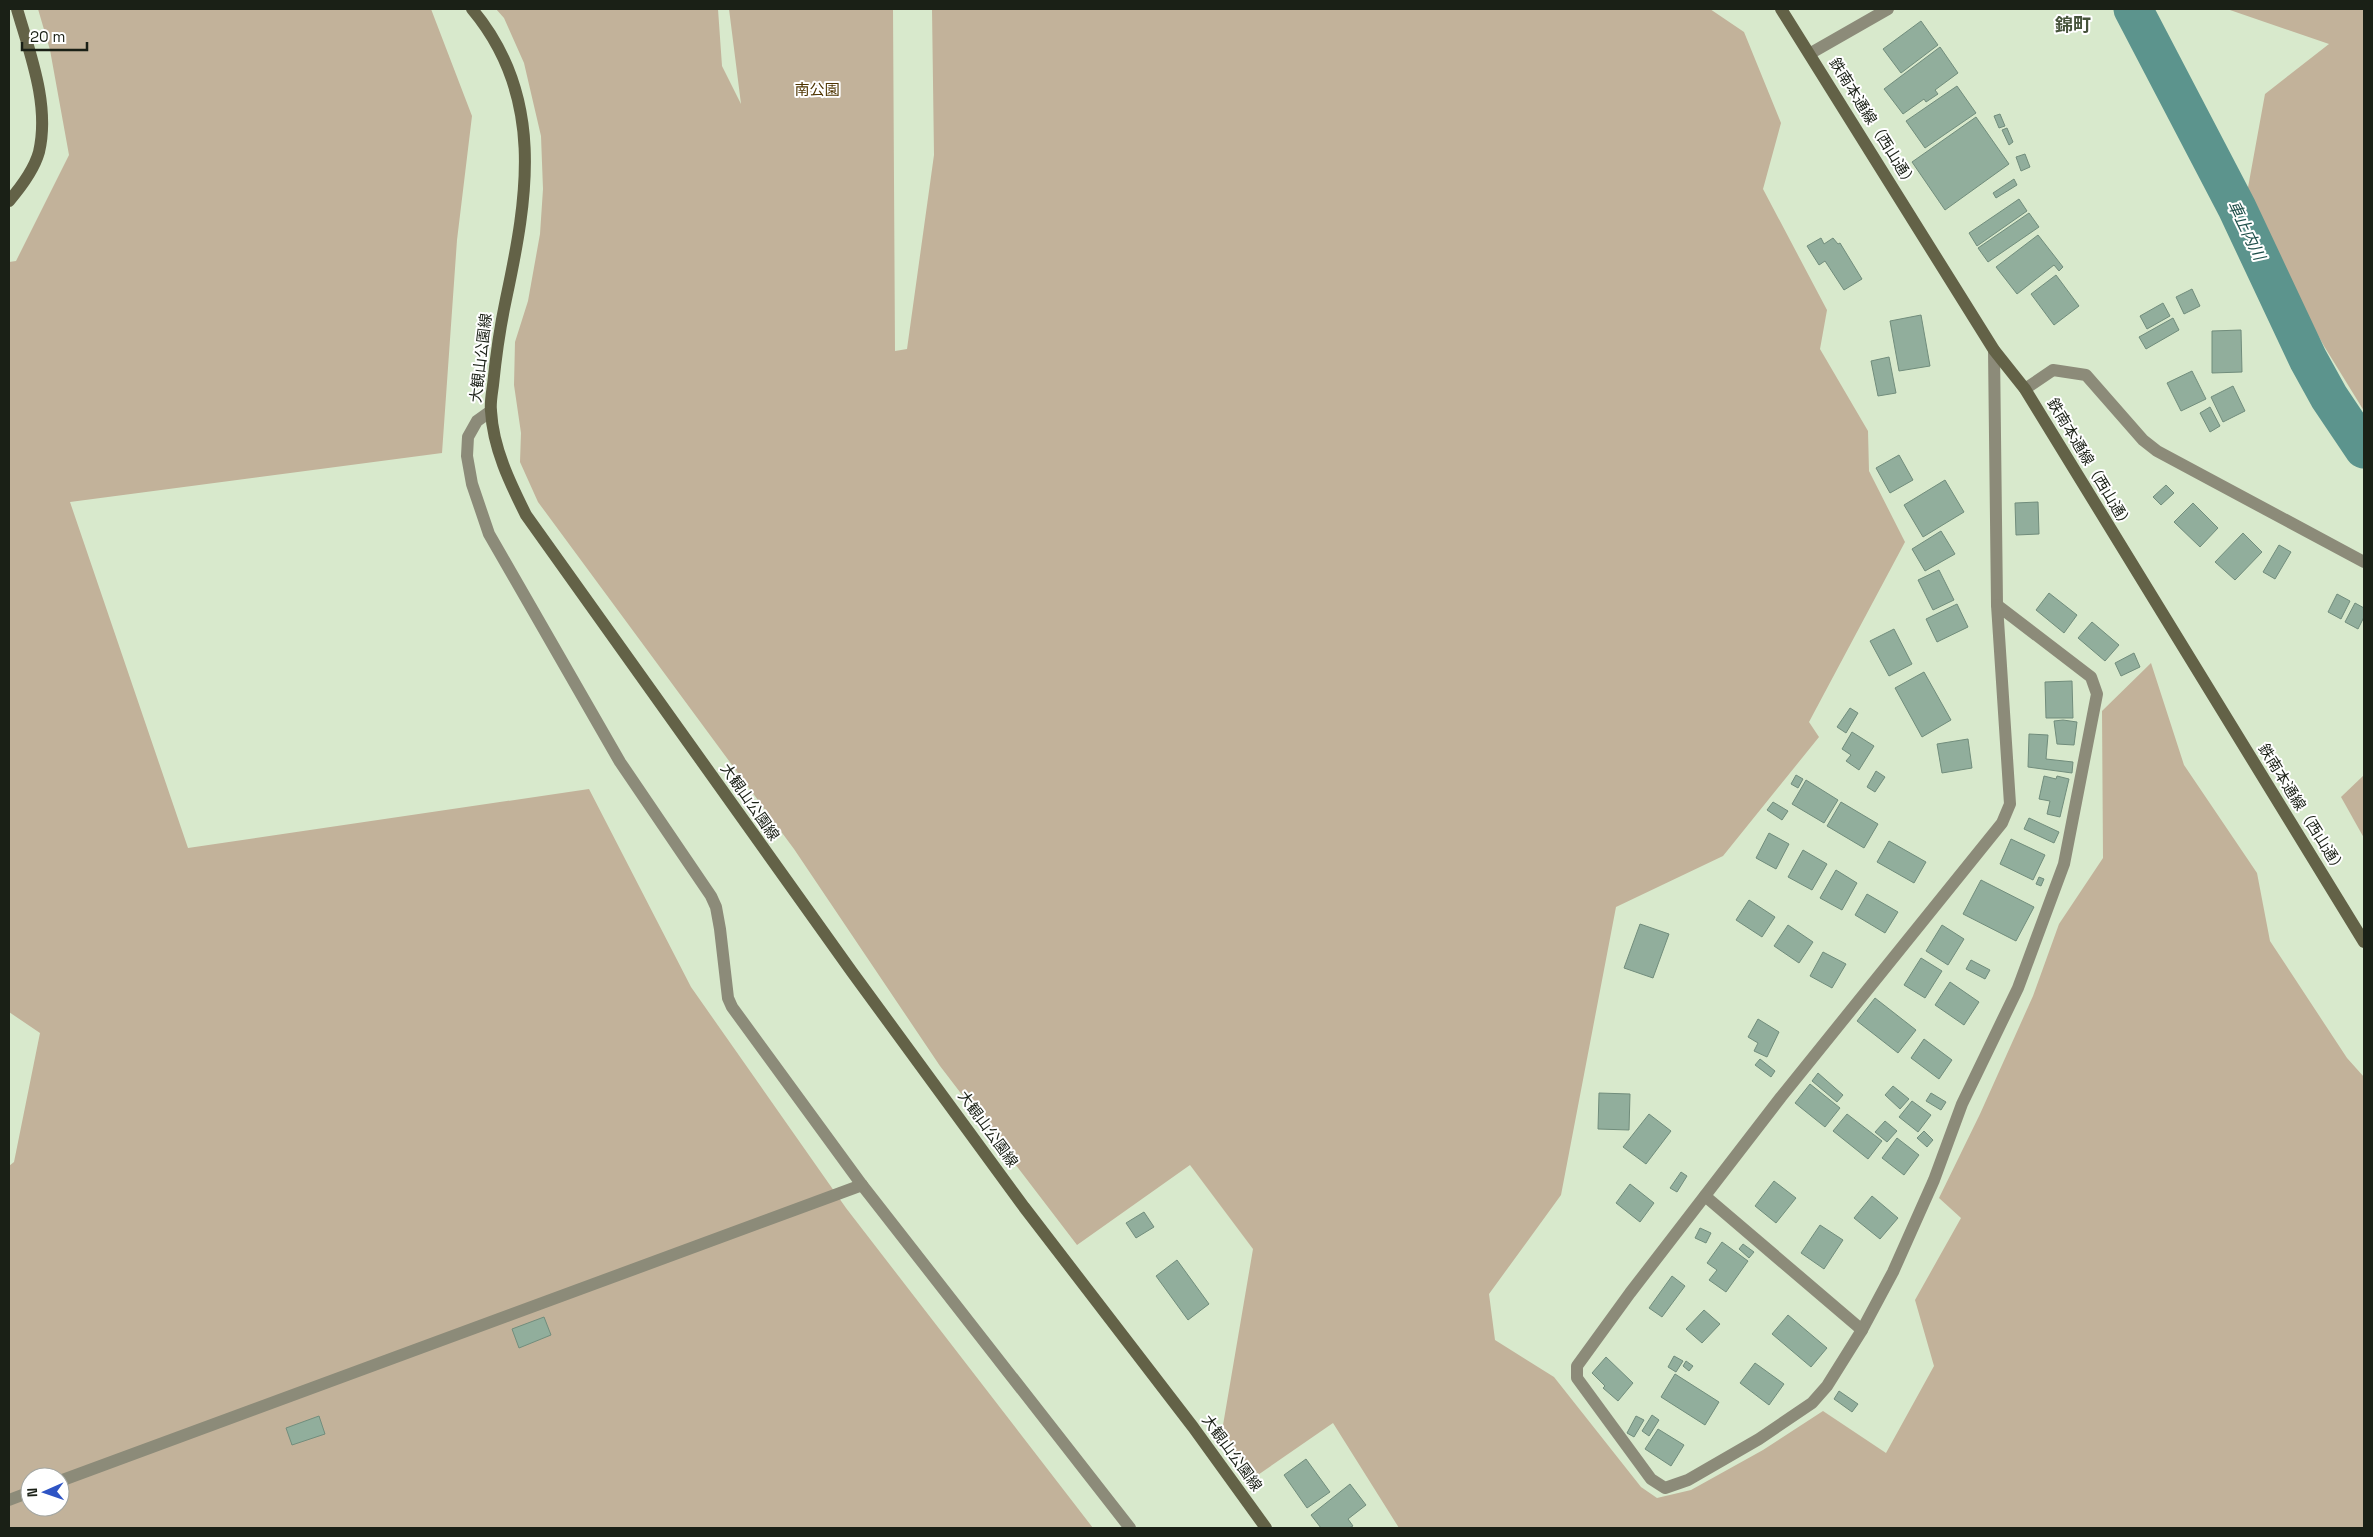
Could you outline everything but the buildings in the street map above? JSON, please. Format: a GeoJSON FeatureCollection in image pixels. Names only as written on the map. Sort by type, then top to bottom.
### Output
{"type":"FeatureCollection","features":[{"type":"Feature","properties":{"kind":"main road"},"geometry":{"type":"LineString","coordinates":[[9,201],[24,183],[38,153],[43,115],[30,54],[17,9]]}},
{"type":"Feature","properties":{"kind":"main road","name":"大観山公園線"},"geometry":{"type":"LineString","coordinates":[[472,9],[483,22],[506,64],[516,92],[525,132],[526,185],[521,224],[498,337],[491,411],[502,463],[526,515],[852,972],[1024,1207],[1193,1427],[1266,1528]]}},
{"type":"Feature","properties":{"kind":"main road","name":"鉄南本通線（西山通）"},"geometry":{"type":"LineString","coordinates":[[1780,9],[1810,53],[1994,350],[2025,390],[2364,942]]}},
{"type":"Feature","properties":{"kind":"street"},"geometry":{"type":"LineString","coordinates":[[1810,53],[1888,9]]}},
{"type":"Feature","properties":{"kind":"street"},"geometry":{"type":"LineString","coordinates":[[1994,350],[1997,605],[2010,804],[2002,823],[1781,1098],[1577,1366],[1577,1378],[1651,1479],[1665,1488],[1688,1480],[1759,1440],[1812,1403],[1827,1386],[1862,1330],[1893,1272],[1934,1180],[1962,1104],[2018,988],[2064,864],[2096,694],[2091,677],[1997,605]]}},
{"type":"Feature","properties":{"kind":"street"},"geometry":{"type":"LineString","coordinates":[[2025,390],[2053,370],[2086,375],[2143,440],[2157,451],[2364,562]]}},
{"type":"Feature","properties":{"kind":"street"},"geometry":{"type":"LineString","coordinates":[[491,411],[477,421],[468,437],[467,456],[472,484],[489,534],[620,762],[711,896],[718,919],[728,998],[732,1007],[862,1185],[1130,1528]]}},
{"type":"Feature","properties":{"kind":"street"},"geometry":{"type":"LineString","coordinates":[[70,1477],[862,1185]]}},
{"type":"Feature","properties":{"kind":"street"},"geometry":{"type":"LineString","coordinates":[[1705,1196],[1862,1330]]}},
{"type":"Feature","properties":{"kind":"green space"},"geometry":{"type":"Polygon","coordinates":[[[38,9],[431,9],[472,116],[457,240],[442,453],[70,502],[188,848],[589,789],[691,987],[846,1208],[1093,1528],[9,1528],[9,1166],[14,1162],[40,1033],[9,1012],[9,262],[16,261],[69,155],[50,50],[38,9]]]}},
{"type":"Feature","properties":{"kind":"green space","name":"南公園"},"geometry":{"type":"Polygon","coordinates":[[[496,9],[718,9],[722,66],[741,104],[729,9],[893,9],[895,351],[907,349],[934,155],[932,9],[1710,9],[1744,32],[1781,123],[1763,189],[1827,310],[1820,349],[1868,431],[1869,471],[1905,542],[1809,722],[1819,737],[1723,856],[1616,907],[1561,1195],[1489,1294],[1495,1340],[1554,1377],[1641,1487],[1657,1498],[1691,1490],[1763,1450],[1823,1411],[1886,1453],[1934,1366],[1915,1300],[1961,1218],[1939,1198],[1980,1114],[2033,996],[2059,924],[2103,858],[2102,711],[2151,663],[2184,765],[2257,873],[2270,941],[2347,1058],[2364,1077],[2364,1528],[1399,1528],[1333,1423],[1252,1479],[1222,1431],[1253,1249],[1190,1165],[1077,1245],[940,1066],[794,849],[538,502],[520,462],[521,433],[514,385],[515,342],[528,301],[540,234],[543,189],[541,136],[524,63],[504,18],[496,9]]]}},
{"type":"Feature","properties":{"kind":"green space"},"geometry":{"type":"Polygon","coordinates":[[[2227,9],[2364,9],[2364,411],[2324,346],[2245,204],[2265,94],[2329,44],[2227,9]]]}},
{"type":"Feature","properties":{"kind":"green space"},"geometry":{"type":"Polygon","coordinates":[[[2364,775],[2364,838],[2341,797],[2364,775]]]}},
{"type":"Feature","properties":{"kind":"waterway","name":"車止内川"},"geometry":{"type":"LineString","coordinates":[[2133,9],[2237,208],[2308,359],[2329,397],[2364,449]]}},
{"type":"Feature","properties":{"kind":"district","name":"錦町"},"geometry":{"type":"Point","coordinates":[2073,25]}}]}
